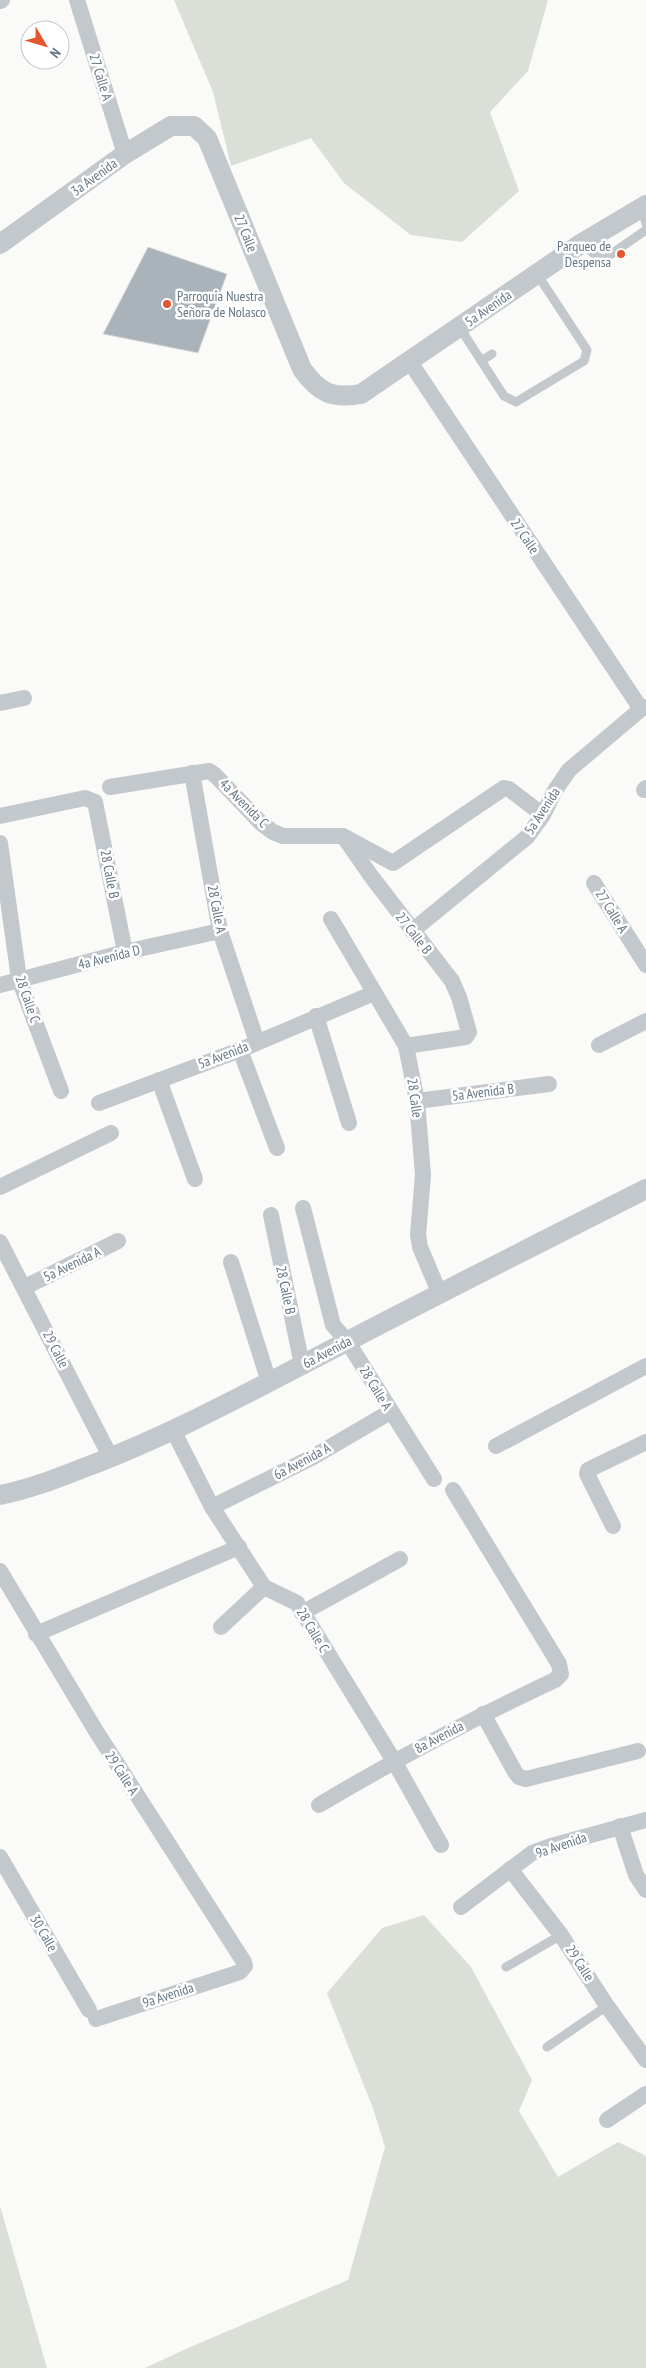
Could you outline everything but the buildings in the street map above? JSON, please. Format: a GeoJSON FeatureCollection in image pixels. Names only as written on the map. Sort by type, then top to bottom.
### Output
{"type":"FeatureCollection","features":[{"type":"Feature","properties":{"kind":"street","name":"27 Calle A"},"geometry":{"type":"LineString","coordinates":[[77,0],[125,154]]}},
{"type":"Feature","properties":{"kind":"street","name":"3a Avenida"},"geometry":{"type":"LineString","coordinates":[[0,244],[125,154],[170,126],[194,126]]}},
{"type":"Feature","properties":{"kind":"street","name":"27 Calle"},"geometry":{"type":"LineString","coordinates":[[194,126],[207,138],[302,369],[312,383],[326,393]]}},
{"type":"Feature","properties":{"kind":"street","name":"5a Avenida"},"geometry":{"type":"LineString","coordinates":[[326,393],[343,397],[362,394],[582,243],[645,212]]}},
{"type":"Feature","properties":{"kind":"street","name":"27 Calle"},"geometry":{"type":"LineString","coordinates":[[410,362],[643,708]]}},
{"type":"Feature","properties":{"kind":"street"},"geometry":{"type":"LineString","coordinates":[[0,703],[24,698]]}},
{"type":"Feature","properties":{"kind":"street","name":"5a Avenida"},"geometry":{"type":"LineString","coordinates":[[412,931],[527,837],[543,815],[554,792],[569,770],[643,708]]}},
{"type":"Feature","properties":{"kind":"street","name":"4a Avenida C"},"geometry":{"type":"LineString","coordinates":[[110,787],[209,771],[261,823],[274,832],[283,836],[343,836],[394,863],[500,790],[509,789],[543,815]]}},
{"type":"Feature","properties":{"kind":"street","name":"28 Calle A"},"geometry":{"type":"LineString","coordinates":[[192,773],[220,931],[257,1042]]}},
{"type":"Feature","properties":{"kind":"street","name":"28 Calle B"},"geometry":{"type":"LineString","coordinates":[[0,816],[85,798],[95,802],[125,952]]}},
{"type":"Feature","properties":{"kind":"street","name":"27 Calle B"},"geometry":{"type":"LineString","coordinates":[[343,836],[456,989],[469,1032],[466,1037],[406,1046]]}},
{"type":"Feature","properties":{"kind":"street","name":"28 Calle C"},"geometry":{"type":"LineString","coordinates":[[0,843],[19,979],[61,1091]]}},
{"type":"Feature","properties":{"kind":"street","name":"27 Calle A"},"geometry":{"type":"LineString","coordinates":[[594,883],[646,965]]}},
{"type":"Feature","properties":{"kind":"street","name":"28 Calle"},"geometry":{"type":"LineString","coordinates":[[331,919],[406,1046],[417,1101],[423,1175],[418,1235],[420,1247],[439,1292]]}},
{"type":"Feature","properties":{"kind":"street","name":"4a Avenida D"},"geometry":{"type":"LineString","coordinates":[[0,985],[125,952],[220,931]]}},
{"type":"Feature","properties":{"kind":"street","name":"5a Avenida"},"geometry":{"type":"LineString","coordinates":[[98,1103],[240,1050],[316,1016],[374,993]]}},
{"type":"Feature","properties":{"kind":"street"},"geometry":{"type":"LineString","coordinates":[[316,1016],[349,1123]]}},
{"type":"Feature","properties":{"kind":"street"},"geometry":{"type":"LineString","coordinates":[[598,1045],[646,1021]]}},
{"type":"Feature","properties":{"kind":"street"},"geometry":{"type":"LineString","coordinates":[[240,1050],[276,1148]]}},
{"type":"Feature","properties":{"kind":"street"},"geometry":{"type":"LineString","coordinates":[[159,1080],[195,1179]]}},
{"type":"Feature","properties":{"kind":"street","name":"5a Avenida B"},"geometry":{"type":"LineString","coordinates":[[417,1101],[548,1084]]}},
{"type":"Feature","properties":{"kind":"street"},"geometry":{"type":"LineString","coordinates":[[0,1186],[112,1133]]}},
{"type":"Feature","properties":{"kind":"street","name":"6a Avenida"},"geometry":{"type":"LineString","coordinates":[[0,1495],[29,1489],[111,1458],[173,1430],[302,1365],[439,1292],[646,1189]]}},
{"type":"Feature","properties":{"kind":"street","name":"28 Calle A"},"geometry":{"type":"LineString","coordinates":[[303,1208],[332,1325],[347,1341],[434,1479]]}},
{"type":"Feature","properties":{"kind":"street","name":"28 Calle B"},"geometry":{"type":"LineString","coordinates":[[271,1216],[302,1365]]}},
{"type":"Feature","properties":{"kind":"street","name":"5a Avenida A"},"geometry":{"type":"LineString","coordinates":[[25,1287],[118,1241]]}},
{"type":"Feature","properties":{"kind":"street","name":"29 Calle"},"geometry":{"type":"LineString","coordinates":[[0,1242],[25,1287],[111,1458]]}},
{"type":"Feature","properties":{"kind":"street"},"geometry":{"type":"LineString","coordinates":[[231,1262],[269,1382]]}},
{"type":"Feature","properties":{"kind":"street"},"geometry":{"type":"LineString","coordinates":[[496,1446],[646,1366]]}},
{"type":"Feature","properties":{"kind":"street","name":"6a Avenida A"},"geometry":{"type":"LineString","coordinates":[[212,1507],[313,1457],[390,1412]]}},
{"type":"Feature","properties":{"kind":"street"},"geometry":{"type":"LineString","coordinates":[[173,1430],[212,1507],[264,1588],[221,1627]]}},
{"type":"Feature","properties":{"kind":"street"},"geometry":{"type":"LineString","coordinates":[[613,1526],[587,1474],[588,1470],[646,1442]]}},
{"type":"Feature","properties":{"kind":"street","name":"8a Avenida"},"geometry":{"type":"LineString","coordinates":[[319,1805],[394,1761],[483,1714],[555,1680],[561,1674],[559,1664],[453,1490]]}},
{"type":"Feature","properties":{"kind":"street"},"geometry":{"type":"LineString","coordinates":[[36,1634],[239,1547]]}},
{"type":"Feature","properties":{"kind":"street"},"geometry":{"type":"LineString","coordinates":[[302,1613],[400,1559]]}},
{"type":"Feature","properties":{"kind":"street","name":"29 Calle A"},"geometry":{"type":"LineString","coordinates":[[0,1571],[36,1634],[244,1962],[245,1966],[240,1972]]}},
{"type":"Feature","properties":{"kind":"street","name":"28 Calle C"},"geometry":{"type":"LineString","coordinates":[[264,1588],[293,1599],[394,1761],[442,1844]]}},
{"type":"Feature","properties":{"kind":"street"},"geometry":{"type":"LineString","coordinates":[[483,1714],[519,1777],[526,1779],[638,1752]]}},
{"type":"Feature","properties":{"kind":"street","name":"9a Avenida"},"geometry":{"type":"LineString","coordinates":[[461,1908],[532,1853],[646,1820]]}},
{"type":"Feature","properties":{"kind":"street"},"geometry":{"type":"LineString","coordinates":[[620,1826],[636,1875],[646,1890]]}},
{"type":"Feature","properties":{"kind":"street","name":"30 Calle"},"geometry":{"type":"LineString","coordinates":[[0,1857],[92,2014]]}},
{"type":"Feature","properties":{"kind":"street","name":"29 Calle"},"geometry":{"type":"LineString","coordinates":[[510,1869],[561,1935],[607,2006],[646,2060]]}},
{"type":"Feature","properties":{"kind":"street","name":"9a Avenida"},"geometry":{"type":"LineString","coordinates":[[92,2014],[240,1972]]}},
{"type":"Feature","properties":{"kind":"street"},"geometry":{"type":"LineString","coordinates":[[607,2120],[646,2094]]}},
{"type":"Feature","properties":{"kind":"lane"},"geometry":{"type":"LineString","coordinates":[[582,243],[596,256],[604,259],[646,230]]}},
{"type":"Feature","properties":{"kind":"lane"},"geometry":{"type":"LineString","coordinates":[[460,328],[504,396],[516,402],[584,361],[587,350],[537,274]]}},
{"type":"Feature","properties":{"kind":"lane"},"geometry":{"type":"LineString","coordinates":[[551,314],[560,308]]}},
{"type":"Feature","properties":{"kind":"lane"},"geometry":{"type":"LineString","coordinates":[[481,361],[492,354]]}},
{"type":"Feature","properties":{"kind":"lane"},"geometry":{"type":"LineString","coordinates":[[506,1967],[561,1935]]}},
{"type":"Feature","properties":{"kind":"lane"},"geometry":{"type":"LineString","coordinates":[[547,2048],[607,2006]]}},
{"type":"Feature","properties":{"kind":"shaded area"},"geometry":{"type":"Polygon","coordinates":[[[174,0],[548,0],[528,71],[490,112],[519,191],[462,242],[411,235],[344,183],[311,138],[231,166],[213,92],[174,0]]]}},
{"type":"Feature","properties":{"kind":"shaded area"},"geometry":{"type":"Polygon","coordinates":[[[424,1915],[471,1967],[532,2080],[519,2111],[558,2177],[618,2142],[646,2156],[646,2368],[145,2368],[348,2280],[385,2147],[373,2108],[327,1993],[382,1928],[424,1915]]]}},
{"type":"Feature","properties":{"kind":"shaded area"},"geometry":{"type":"Polygon","coordinates":[[[0,2206],[47,2368],[0,2368],[0,2206]]]}},
{"type":"Feature","properties":{"kind":"place","name":"Parqueo de Despensa"},"geometry":{"type":"Point","coordinates":[621,254]}},
{"type":"Feature","properties":{"kind":"place","name":"Parroquia Nuestra Señora de Nolasco"},"geometry":{"type":"Point","coordinates":[167,304]}}]}
